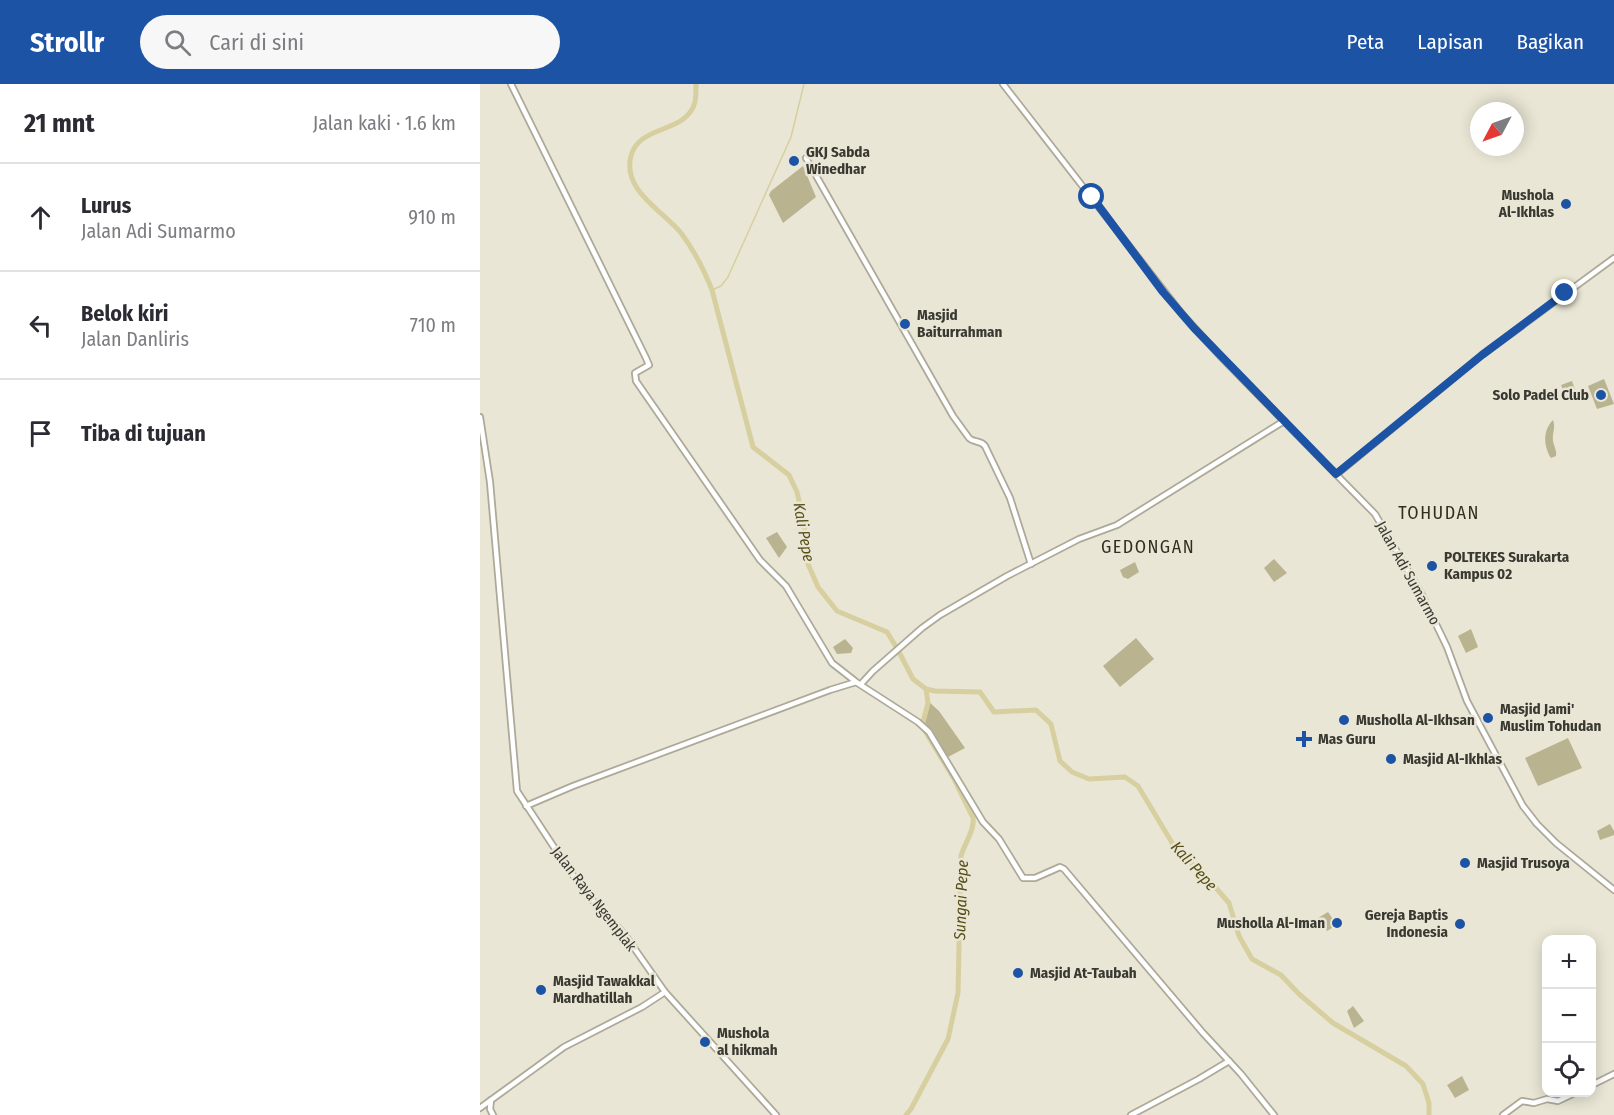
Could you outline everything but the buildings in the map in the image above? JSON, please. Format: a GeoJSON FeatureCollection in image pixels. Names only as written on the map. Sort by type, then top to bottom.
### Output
{"type":"FeatureCollection","features":[{"type":"Feature","properties":{"kind":"main road"},"geometry":{"type":"LineString","coordinates":[[511,84],[649,365],[635,373],[636,381],[760,560],[786,586],[830,660],[859,683],[920,723],[931,734],[983,822],[999,839],[1020,875],[1029,879],[1058,867],[1064,869],[1274,1115]]}},
{"type":"Feature","properties":{"kind":"main road","name":"Jalan Adi Sumarmo"},"geometry":{"type":"LineString","coordinates":[[1003,84],[1170,301],[1222,358],[1378,518],[1412,577],[1445,642],[1467,701],[1529,814],[1556,843],[1614,890]]}},
{"type":"Feature","properties":{"kind":"main road"},"geometry":{"type":"LineString","coordinates":[[806,158],[953,416],[972,441],[984,444],[1010,498],[1031,564]]}},
{"type":"Feature","properties":{"kind":"main road"},"geometry":{"type":"LineString","coordinates":[[1336,474],[1482,355],[1614,258]]}},
{"type":"Feature","properties":{"kind":"main road","name":"Jalan Raya Ngemplak"},"geometry":{"type":"LineString","coordinates":[[480,417],[492,501],[517,791],[569,870],[594,902],[625,935],[665,992],[776,1115]]}},
{"type":"Feature","properties":{"kind":"main road"},"geometry":{"type":"LineString","coordinates":[[526,806],[573,786],[830,690],[859,683],[925,625],[1007,576],[1079,539],[1117,525],[1284,421]]}},
{"type":"Feature","properties":{"kind":"main road"},"geometry":{"type":"LineString","coordinates":[[481,1107],[564,1047],[665,992]]}},
{"type":"Feature","properties":{"kind":"main road"},"geometry":{"type":"LineString","coordinates":[[1131,1115],[1229,1061]]}},
{"type":"Feature","properties":{"kind":"main road"},"geometry":{"type":"LineString","coordinates":[[1596,1082],[1614,1074]]}},
{"type":"Feature","properties":{"kind":"main road"},"geometry":{"type":"LineString","coordinates":[[1503,1115],[1523,1101],[1534,1102],[1547,1099],[1558,1101],[1566,1097]]}},
{"type":"Feature","properties":{"kind":"main road"},"geometry":{"type":"LineString","coordinates":[[491,1100],[490,1109],[493,1115]]}},
{"type":"Feature","properties":{"kind":"main road"},"geometry":{"type":"LineString","coordinates":[[481,1107],[490,1109]]}},
{"type":"Feature","properties":{"kind":"shaded area"},"geometry":{"type":"Polygon","coordinates":[[[803,166],[816,197],[783,223],[769,195],[803,166]]]}},
{"type":"Feature","properties":{"kind":"shaded area","name":"Solo Padel Club"},"geometry":{"type":"Polygon","coordinates":[[[1604,379],[1614,404],[1597,409],[1588,386],[1604,379]]]}},
{"type":"Feature","properties":{"kind":"shaded area"},"geometry":{"type":"Polygon","coordinates":[[[1572,381],[1578,398],[1568,401],[1561,385],[1572,381]]]}},
{"type":"Feature","properties":{"kind":"shaded area"},"geometry":{"type":"Polygon","coordinates":[[[1553,420],[1556,456],[1551,458],[1545,439],[1549,424],[1553,420]]]}},
{"type":"Feature","properties":{"kind":"shaded area"},"geometry":{"type":"Polygon","coordinates":[[[777,532],[787,547],[779,558],[766,538],[777,532]]]}},
{"type":"Feature","properties":{"kind":"shaded area"},"geometry":{"type":"Polygon","coordinates":[[[1274,559],[1287,573],[1274,582],[1264,568],[1274,559]]]}},
{"type":"Feature","properties":{"kind":"shaded area"},"geometry":{"type":"Polygon","coordinates":[[[1135,562],[1139,572],[1128,579],[1123,577],[1120,570],[1135,562]]]}},
{"type":"Feature","properties":{"kind":"shaded area"},"geometry":{"type":"Polygon","coordinates":[[[1471,629],[1478,647],[1466,653],[1458,636],[1471,629]]]}},
{"type":"Feature","properties":{"kind":"shaded area"},"geometry":{"type":"Polygon","coordinates":[[[1136,638],[1154,659],[1120,687],[1103,666],[1136,638]]]}},
{"type":"Feature","properties":{"kind":"shaded area"},"geometry":{"type":"Polygon","coordinates":[[[845,639],[853,648],[851,653],[837,654],[833,647],[845,639]]]}},
{"type":"Feature","properties":{"kind":"shaded area"},"geometry":{"type":"Polygon","coordinates":[[[929,702],[939,711],[965,748],[948,757],[932,730],[924,722],[929,702]]]}},
{"type":"Feature","properties":{"kind":"shaded area"},"geometry":{"type":"Polygon","coordinates":[[[1568,738],[1582,768],[1538,786],[1525,758],[1568,738]]]}},
{"type":"Feature","properties":{"kind":"shaded area"},"geometry":{"type":"Polygon","coordinates":[[[1610,824],[1614,835],[1600,840],[1597,831],[1610,824]]]}},
{"type":"Feature","properties":{"kind":"shaded area"},"geometry":{"type":"Polygon","coordinates":[[[1328,912],[1337,925],[1327,931],[1318,918],[1328,912]]]}},
{"type":"Feature","properties":{"kind":"shaded area"},"geometry":{"type":"Polygon","coordinates":[[[1353,1006],[1364,1021],[1354,1028],[1347,1011],[1353,1006]]]}},
{"type":"Feature","properties":{"kind":"shaded area"},"geometry":{"type":"Polygon","coordinates":[[[1462,1076],[1469,1090],[1455,1098],[1447,1085],[1462,1076]]]}},
{"type":"Feature","properties":{"kind":"waterway","name":"Kali Pepe"},"geometry":{"type":"LineString","coordinates":[[696,84],[695,102],[690,112],[683,119],[653,133],[636,146],[631,156],[632,179],[646,199],[681,233],[706,275],[712,290],[753,447],[789,475],[797,492],[804,523],[808,564],[818,587],[837,611],[887,632],[913,679],[926,689],[980,692],[994,712],[1036,710],[1051,724],[1060,761],[1072,772],[1089,779],[1125,777],[1138,786],[1177,851],[1203,873],[1229,903],[1239,936],[1252,959],[1281,975],[1333,1023],[1406,1066],[1423,1084],[1429,1103],[1429,1115]]}},
{"type":"Feature","properties":{"kind":"waterway"},"geometry":{"type":"LineString","coordinates":[[712,290],[721,286],[728,277],[791,137],[804,84]]}},
{"type":"Feature","properties":{"kind":"waterway","name":"Sungai Pepe"},"geometry":{"type":"LineString","coordinates":[[906,1115],[948,1039],[958,993],[961,856],[973,823],[973,818],[954,779],[922,726],[928,703],[926,689]]}},
{"type":"Feature","properties":{"kind":"place","name":"GKJ Sabda Winedhar"},"geometry":{"type":"Point","coordinates":[794,161]}},
{"type":"Feature","properties":{"kind":"place","name":"Mushola Al-Ikhlas"},"geometry":{"type":"Point","coordinates":[1566,204]}},
{"type":"Feature","properties":{"kind":"place","name":"Masjid Baiturrahman"},"geometry":{"type":"Point","coordinates":[905,324]}},
{"type":"Feature","properties":{"kind":"place","name":"Solo Padel Club"},"geometry":{"type":"Point","coordinates":[1601,395]}},
{"type":"Feature","properties":{"kind":"place","name":"POLTEKES Surakarta Kampus 02"},"geometry":{"type":"Point","coordinates":[1432,566]}},
{"type":"Feature","properties":{"kind":"place","name":"Masjid Jami' Muslim Tohudan"},"geometry":{"type":"Point","coordinates":[1488,718]}},
{"type":"Feature","properties":{"kind":"place","name":"Musholla Al-Ikhsan"},"geometry":{"type":"Point","coordinates":[1344,720]}},
{"type":"Feature","properties":{"kind":"place","name":"Mas Guru"},"geometry":{"type":"Point","coordinates":[1304,739]}},
{"type":"Feature","properties":{"kind":"place","name":"Masjid Al-Ikhlas"},"geometry":{"type":"Point","coordinates":[1391,759]}},
{"type":"Feature","properties":{"kind":"place","name":"Masjid Trusoya"},"geometry":{"type":"Point","coordinates":[1465,863]}},
{"type":"Feature","properties":{"kind":"place","name":"Musholla Al-Iman"},"geometry":{"type":"Point","coordinates":[1337,923]}},
{"type":"Feature","properties":{"kind":"place","name":"Gereja Baptis Indonesia"},"geometry":{"type":"Point","coordinates":[1460,924]}},
{"type":"Feature","properties":{"kind":"place","name":"Masjid At-Taubah"},"geometry":{"type":"Point","coordinates":[1018,973]}},
{"type":"Feature","properties":{"kind":"place","name":"Masjid Tawakkal Mardhatillah"},"geometry":{"type":"Point","coordinates":[541,990]}},
{"type":"Feature","properties":{"kind":"place","name":"Mushola al hikmah"},"geometry":{"type":"Point","coordinates":[705,1042]}},
{"type":"Feature","properties":{"kind":"district","name":"TOHUDAN"},"geometry":{"type":"Point","coordinates":[1439,513]}},
{"type":"Feature","properties":{"kind":"district","name":"GEDONGAN"},"geometry":{"type":"Point","coordinates":[1148,547]}},
{"type":"Feature","properties":{"kind":"route"},"geometry":{"type":"LineString","coordinates":[[1092,197],[1163,292],[1194,328],[1336,474],[1482,355],[1565,293]]}}]}
